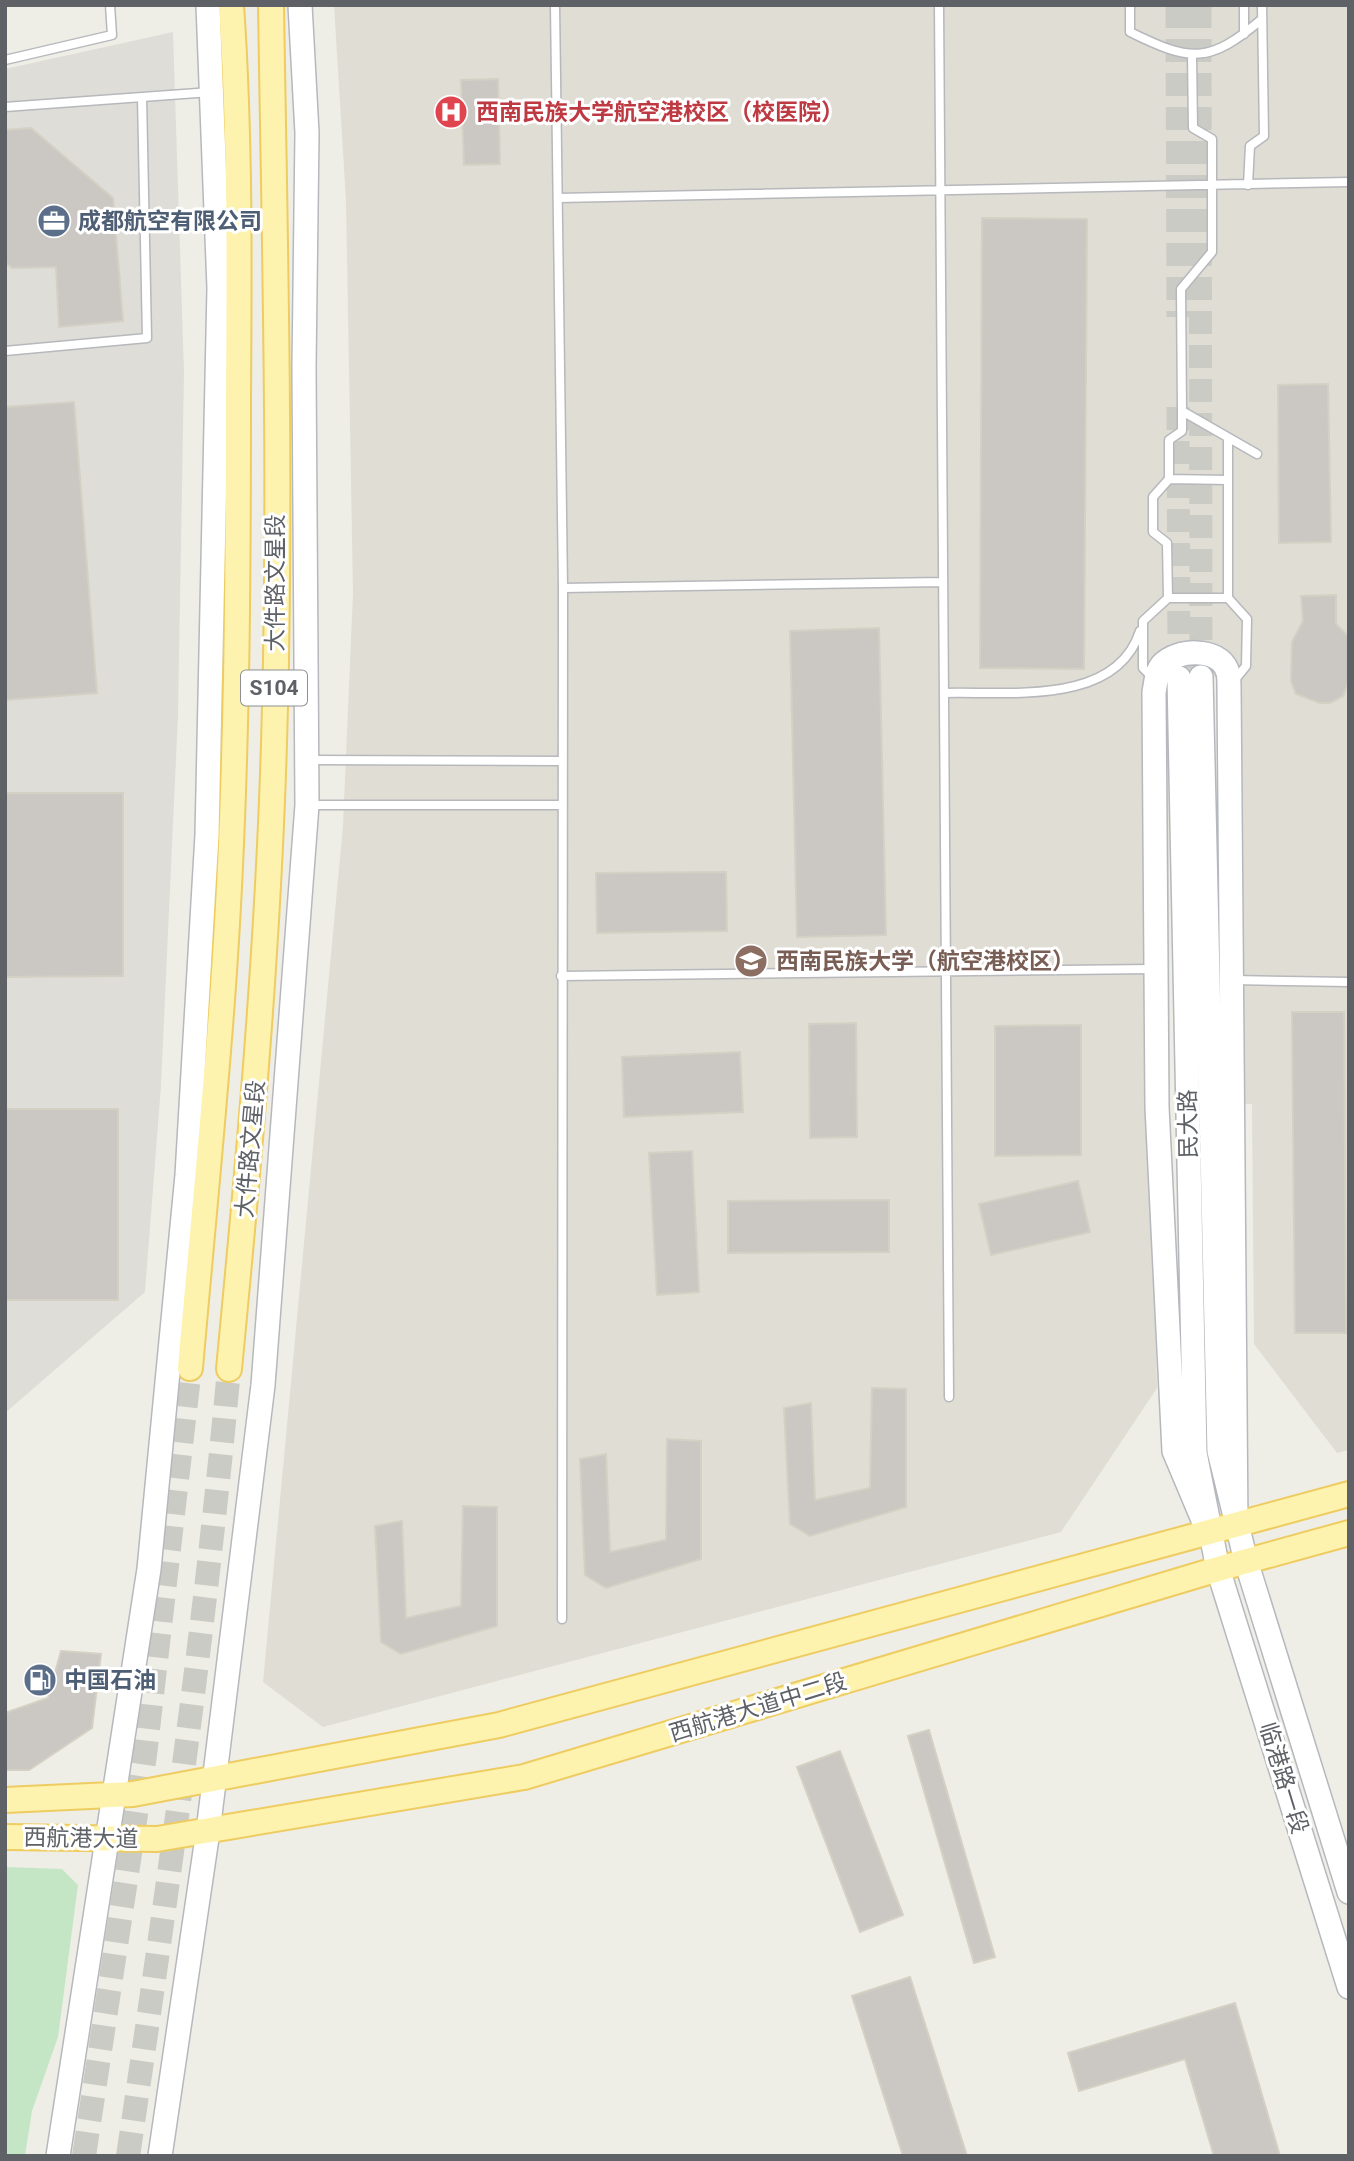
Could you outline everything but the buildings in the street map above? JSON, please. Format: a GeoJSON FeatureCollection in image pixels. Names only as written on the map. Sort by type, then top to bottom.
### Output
{"type":"FeatureCollection","features":[{"type":"Feature","properties":{"kind":"main road","name":"大件路文星段"},"geometry":{"type":"LineString","coordinates":[[190,1368],[223,985],[234,761],[240,548],[236,70],[231,5]]}},
{"type":"Feature","properties":{"kind":"main road","name":"大件路文星段"},"geometry":{"type":"LineString","coordinates":[[229,1369],[261,1029],[273,772],[276,382],[271,5]]}},
{"type":"Feature","properties":{"kind":"main road"},"geometry":{"type":"LineString","coordinates":[[5,1800],[116,1795],[499,1725],[1349,1494]]}},
{"type":"Feature","properties":{"kind":"main road","name":"西航港大道中二段"},"geometry":{"type":"LineString","coordinates":[[157,1839],[524,1777],[1218,1569],[1349,1533]]}},
{"type":"Feature","properties":{"kind":"main road","name":"西航港大道"},"geometry":{"type":"LineString","coordinates":[[5,1837],[157,1839]]}},
{"type":"Feature","properties":{"kind":"street"},"geometry":{"type":"LineString","coordinates":[[58,2156],[149,1569],[186,1188],[206,848],[219,288],[214,92],[208,5]]}},
{"type":"Feature","properties":{"kind":"street"},"geometry":{"type":"LineString","coordinates":[[160,2156],[208,1831],[263,1385],[307,805],[309,760],[304,367],[307,133],[300,5]]}},
{"type":"Feature","properties":{"kind":"street"},"geometry":{"type":"LineString","coordinates":[[1209,1534],[1174,1451],[1157,1107],[1156,680],[1162,665],[1171,658],[1196,653],[1221,661],[1227,669],[1229,687],[1236,1526]]}},
{"type":"Feature","properties":{"kind":"street","name":"民大路"},"geometry":{"type":"LineString","coordinates":[[1218,1569],[1195,1453],[1190,677],[1219,1451],[1246,1561]]}},
{"type":"Feature","properties":{"kind":"street","name":"临港路一段"},"geometry":{"type":"LineString","coordinates":[[1246,1561],[1349,1892]]}},
{"type":"Feature","properties":{"kind":"street","name":"临港路一段"},"geometry":{"type":"LineString","coordinates":[[1218,1569],[1349,1987]]}},
{"type":"Feature","properties":{"kind":"lane"},"geometry":{"type":"LineString","coordinates":[[5,60],[112,35],[110,5]]}},
{"type":"Feature","properties":{"kind":"lane"},"geometry":{"type":"LineString","coordinates":[[555,5],[563,588],[562,1619]]}},
{"type":"Feature","properties":{"kind":"lane"},"geometry":{"type":"LineString","coordinates":[[939,5],[949,1397]]}},
{"type":"Feature","properties":{"kind":"lane"},"geometry":{"type":"LineString","coordinates":[[1130,5],[1130,32],[1164,49],[1192,55],[1218,48],[1244,34],[1262,19]]}},
{"type":"Feature","properties":{"kind":"lane"},"geometry":{"type":"LineString","coordinates":[[1244,5],[1244,34]]}},
{"type":"Feature","properties":{"kind":"lane"},"geometry":{"type":"LineString","coordinates":[[1248,185],[1250,146],[1264,136],[1262,5]]}},
{"type":"Feature","properties":{"kind":"lane"},"geometry":{"type":"LineString","coordinates":[[1168,598],[1167,543],[1153,533],[1153,497],[1169,479],[1169,439],[1182,431],[1181,289],[1212,251],[1212,139],[1192,128],[1192,55]]}},
{"type":"Feature","properties":{"kind":"lane"},"geometry":{"type":"LineString","coordinates":[[5,107],[214,92]]}},
{"type":"Feature","properties":{"kind":"lane"},"geometry":{"type":"LineString","coordinates":[[5,351],[147,338],[142,97]]}},
{"type":"Feature","properties":{"kind":"lane"},"geometry":{"type":"LineString","coordinates":[[558,198],[1349,183]]}},
{"type":"Feature","properties":{"kind":"lane"},"geometry":{"type":"LineString","coordinates":[[1182,411],[1257,454]]}},
{"type":"Feature","properties":{"kind":"lane"},"geometry":{"type":"LineString","coordinates":[[1228,438],[1228,598],[1247,619],[1246,666],[1229,687]]}},
{"type":"Feature","properties":{"kind":"lane"},"geometry":{"type":"LineString","coordinates":[[1169,479],[1228,480]]}},
{"type":"Feature","properties":{"kind":"lane"},"geometry":{"type":"LineString","coordinates":[[563,588],[943,582]]}},
{"type":"Feature","properties":{"kind":"lane"},"geometry":{"type":"LineString","coordinates":[[944,693],[1073,689],[1103,677],[1124,661],[1135,646],[1143,621],[1168,598],[1228,598]]}},
{"type":"Feature","properties":{"kind":"lane"},"geometry":{"type":"LineString","coordinates":[[1143,621],[1143,668],[1156,680]]}},
{"type":"Feature","properties":{"kind":"lane"},"geometry":{"type":"LineString","coordinates":[[309,760],[562,761]]}},
{"type":"Feature","properties":{"kind":"lane"},"geometry":{"type":"LineString","coordinates":[[307,805],[562,805]]}},
{"type":"Feature","properties":{"kind":"lane"},"geometry":{"type":"LineString","coordinates":[[561,976],[1156,969]]}},
{"type":"Feature","properties":{"kind":"lane"},"geometry":{"type":"LineString","coordinates":[[1230,980],[1349,982]]}},
{"type":"Feature","properties":{"kind":"shaded area","name":"西南民族大学（航空港校区）"},"geometry":{"type":"Polygon","coordinates":[[[334,5],[1349,5],[1349,1450],[1337,1453],[1254,1344],[1252,1104],[1213,1105],[1219,677],[1168,678],[1170,1106],[1149,1108],[1157,1388],[1061,1532],[323,1727],[263,1682],[343,826],[353,593],[346,201],[334,5]]]}},
{"type":"Feature","properties":{"kind":"shaded area"},"geometry":{"type":"Polygon","coordinates":[[[173,32],[184,372],[178,715],[161,1086],[145,1292],[5,1413],[5,69],[173,32]]]}},
{"type":"Feature","properties":{"kind":"green space"},"geometry":{"type":"Polygon","coordinates":[[[5,1867],[62,1869],[78,1885],[58,2037],[32,2111],[25,2156],[5,2156],[5,1867]]]}},
{"type":"Feature","properties":{"kind":"tunnel"},"geometry":{"type":"LineString","coordinates":[[1177,5],[1178,317]]}},
{"type":"Feature","properties":{"kind":"tunnel"},"geometry":{"type":"LineString","coordinates":[[1200,5],[1201,674]]}},
{"type":"Feature","properties":{"kind":"tunnel"},"geometry":{"type":"LineString","coordinates":[[1178,407],[1179,674]]}},
{"type":"Feature","properties":{"kind":"tunnel"},"geometry":{"type":"LineString","coordinates":[[84,2156],[145,1755],[190,1368]]}},
{"type":"Feature","properties":{"kind":"tunnel"},"geometry":{"type":"LineString","coordinates":[[128,2156],[197,1665],[229,1369]]}},
{"type":"Feature","properties":{"kind":"place","name":"西南民族大学航空港校区（校医院）"},"geometry":{"type":"Point","coordinates":[451,112]}},
{"type":"Feature","properties":{"kind":"place","name":"成都航空有限公司"},"geometry":{"type":"Point","coordinates":[54,221]}},
{"type":"Feature","properties":{"kind":"place","name":"西南民族大学（航空港校区）"},"geometry":{"type":"Point","coordinates":[751,961]}},
{"type":"Feature","properties":{"kind":"place","name":"中国石油"},"geometry":{"type":"Point","coordinates":[40,1680]}}]}
